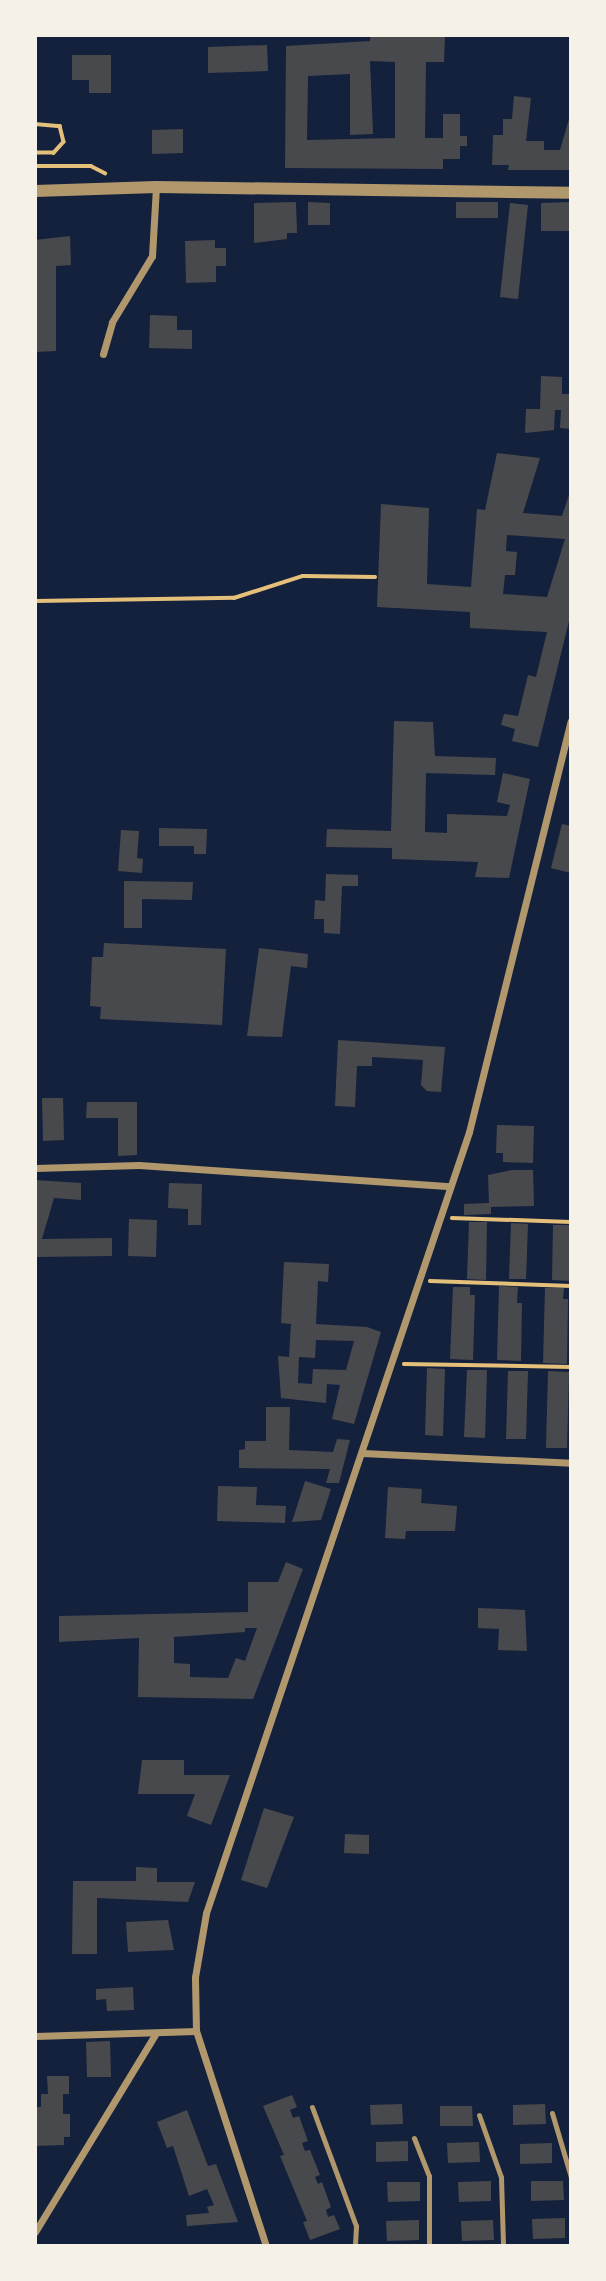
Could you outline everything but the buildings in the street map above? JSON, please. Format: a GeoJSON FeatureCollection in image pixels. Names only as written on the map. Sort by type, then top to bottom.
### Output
{"type":"FeatureCollection","features":[{"type":"Feature","properties":{"kind":"street"},"geometry":{"type":"LineString","coordinates":[[35,191],[156,187],[571,193]]}},
{"type":"Feature","properties":{"kind":"street"},"geometry":{"type":"LineString","coordinates":[[103,354],[112,322],[152,256],[156,187]]}},
{"type":"Feature","properties":{"kind":"street"},"geometry":{"type":"LineString","coordinates":[[266,2246],[195,2031],[195,1977],[206,1913],[469,1132],[571,721]]}},
{"type":"Feature","properties":{"kind":"street"},"geometry":{"type":"LineString","coordinates":[[35,1168],[139,1166],[450,1186]]}},
{"type":"Feature","properties":{"kind":"street"},"geometry":{"type":"LineString","coordinates":[[362,1453],[571,1463]]}},
{"type":"Feature","properties":{"kind":"street"},"geometry":{"type":"LineString","coordinates":[[35,2036],[155,2035],[195,2031]]}},
{"type":"Feature","properties":{"kind":"street"},"geometry":{"type":"LineString","coordinates":[[35,2232],[155,2035]]}},
{"type":"Feature","properties":{"kind":"lane"},"geometry":{"type":"LineString","coordinates":[[312,2107],[356,2226],[355,2246]]}},
{"type":"Feature","properties":{"kind":"lane"},"geometry":{"type":"LineString","coordinates":[[552,2113],[571,2177]]}},
{"type":"Feature","properties":{"kind":"lane"},"geometry":{"type":"LineString","coordinates":[[479,2115],[501,2177],[503,2246]]}},
{"type":"Feature","properties":{"kind":"lane"},"geometry":{"type":"LineString","coordinates":[[414,2138],[429,2176],[429,2246]]}},
{"type":"Feature","properties":{"kind":"path"},"geometry":{"type":"LineString","coordinates":[[35,124],[60,126],[64,142],[54,153],[35,153]]}},
{"type":"Feature","properties":{"kind":"path"},"geometry":{"type":"LineString","coordinates":[[35,166],[91,166],[118,173]]}},
{"type":"Feature","properties":{"kind":"path"},"geometry":{"type":"LineString","coordinates":[[35,601],[234,598],[303,576],[375,577]]}},
{"type":"Feature","properties":{"kind":"path"},"geometry":{"type":"LineString","coordinates":[[440,1218],[571,1222]]}},
{"type":"Feature","properties":{"kind":"path"},"geometry":{"type":"LineString","coordinates":[[419,1281],[571,1286]]}},
{"type":"Feature","properties":{"kind":"path"},"geometry":{"type":"LineString","coordinates":[[392,1363],[571,1367]]}}]}
